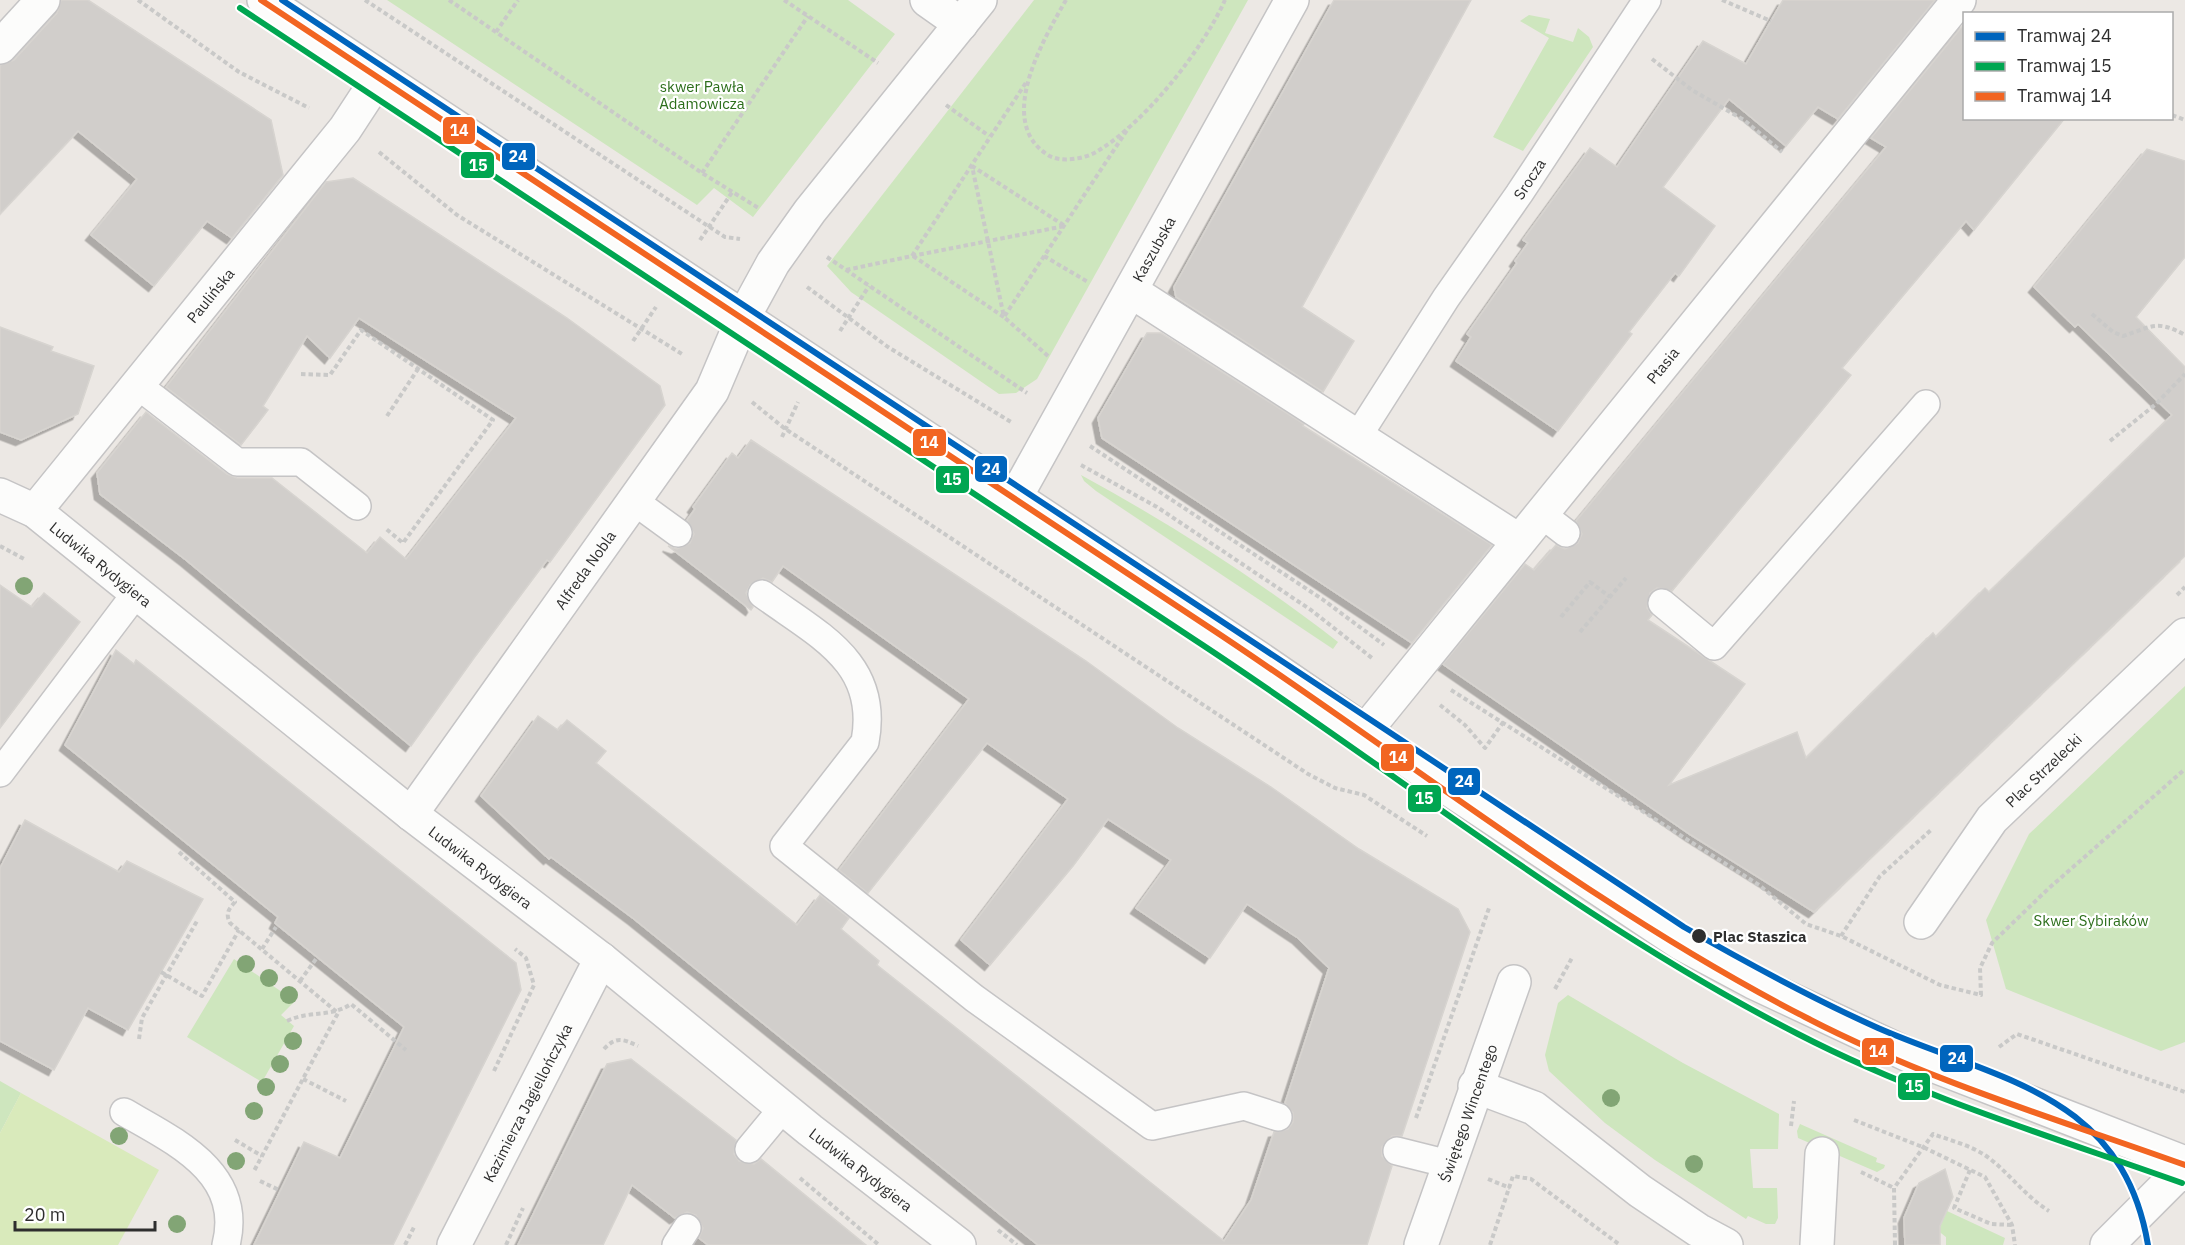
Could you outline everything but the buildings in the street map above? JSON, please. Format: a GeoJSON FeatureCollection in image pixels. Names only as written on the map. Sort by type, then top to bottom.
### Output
{"type":"FeatureCollection","features":[{"type":"Feature","properties":{"kind":"street"},"geometry":{"type":"LineString","coordinates":[[0,47],[43,0]]}},
{"type":"Feature","properties":{"kind":"street"},"geometry":{"type":"LineString","coordinates":[[264,0],[1366,730],[1484,813],[1682,944],[1838,1024],[1959,1076],[2185,1165],[2107,1245]]}},
{"type":"Feature","properties":{"kind":"street"},"geometry":{"type":"LineString","coordinates":[[743,318],[773,263],[794,234],[970,12],[927,0]]}},
{"type":"Feature","properties":{"kind":"street","name":"Kaszubska"},"geometry":{"type":"LineString","coordinates":[[1015,498],[1292,0]]}},
{"type":"Feature","properties":{"kind":"street","name":"Ptasia"},"geometry":{"type":"LineString","coordinates":[[1366,730],[1518,540],[1959,0]]}},
{"type":"Feature","properties":{"kind":"street","name":"Paulińska"},"geometry":{"type":"LineString","coordinates":[[35,511],[345,129],[380,77]]}},
{"type":"Feature","properties":{"kind":"street"},"geometry":{"type":"LineString","coordinates":[[1131,291],[1518,540]]}},
{"type":"Feature","properties":{"kind":"street","name":"Alfreda Nobla"},"geometry":{"type":"LineString","coordinates":[[411,814],[712,391],[743,318]]}},
{"type":"Feature","properties":{"kind":"street","name":"Ludwika Rydygiera"},"geometry":{"type":"LineString","coordinates":[[0,495],[35,511],[411,814],[601,959],[783,1108],[959,1245]]}},
{"type":"Feature","properties":{"kind":"street","name":"Plac Strzelecki"},"geometry":{"type":"LineString","coordinates":[[1921,922],[1992,819],[2185,635]]}},
{"type":"Feature","properties":{"kind":"street","name":"Kazimierza Jagiellończyka"},"geometry":{"type":"LineString","coordinates":[[454,1245],[601,959]]}},
{"type":"Feature","properties":{"kind":"street","name":"Świętego Wincentego"},"geometry":{"type":"LineString","coordinates":[[1421,1245],[1475,1086],[1514,982]]}},
{"type":"Feature","properties":{"kind":"street"},"geometry":{"type":"LineString","coordinates":[[1475,1086],[1534,1108],[1640,1191],[1698,1230],[1726,1245]]}},
{"type":"Feature","properties":{"kind":"street"},"geometry":{"type":"LineString","coordinates":[[1817,1245],[1822,1154]]}},
{"type":"Feature","properties":{"kind":"lane","name":"Srocza"},"geometry":{"type":"LineString","coordinates":[[1358,436],[1408,356],[1619,45],[1647,0]]}},
{"type":"Feature","properties":{"kind":"lane"},"geometry":{"type":"LineString","coordinates":[[136,384],[237,462],[301,462],[357,506]]}},
{"type":"Feature","properties":{"kind":"lane"},"geometry":{"type":"LineString","coordinates":[[1662,603],[1714,646],[1926,404]]}},
{"type":"Feature","properties":{"kind":"lane"},"geometry":{"type":"LineString","coordinates":[[634,501],[678,532]]}},
{"type":"Feature","properties":{"kind":"lane"},"geometry":{"type":"LineString","coordinates":[[1540,513],[1566,533]]}},
{"type":"Feature","properties":{"kind":"lane"},"geometry":{"type":"LineString","coordinates":[[0,773],[137,592]]}},
{"type":"Feature","properties":{"kind":"lane"},"geometry":{"type":"LineString","coordinates":[[762,594],[836,647],[866,693],[868,722],[865,742],[784,846],[974,998],[1152,1126],[1244,1106],[1278,1117]]}},
{"type":"Feature","properties":{"kind":"lane"},"geometry":{"type":"LineString","coordinates":[[752,1145],[783,1108]]}},
{"type":"Feature","properties":{"kind":"lane"},"geometry":{"type":"LineString","coordinates":[[124,1112],[187,1150],[205,1164],[220,1185],[227,1207],[229,1231],[226,1245]]}},
{"type":"Feature","properties":{"kind":"lane"},"geometry":{"type":"LineString","coordinates":[[1401,1152],[1449,1164]]}},
{"type":"Feature","properties":{"kind":"path"},"geometry":{"type":"LineString","coordinates":[[138,0],[205,50],[239,72],[345,129],[382,154],[457,215],[640,330],[718,374],[784,428],[1308,774],[1335,788],[1364,795],[1427,836]]}},
{"type":"Feature","properties":{"kind":"path"},"geometry":{"type":"LineString","coordinates":[[365,0],[725,237],[740,238],[888,347],[1019,427]]}},
{"type":"Feature","properties":{"kind":"path"},"geometry":{"type":"LineString","coordinates":[[449,0],[1035,398]]}},
{"type":"Feature","properties":{"kind":"path"},"geometry":{"type":"LineString","coordinates":[[496,32],[518,0]]}},
{"type":"Feature","properties":{"kind":"path"},"geometry":{"type":"LineString","coordinates":[[784,0],[885,67]]}},
{"type":"Feature","properties":{"kind":"path"},"geometry":{"type":"LineString","coordinates":[[912,256],[1031,75],[1066,0]]}},
{"type":"Feature","properties":{"kind":"path"},"geometry":{"type":"LineString","coordinates":[[1031,75],[1023,109],[1025,130],[1034,146],[1051,157],[1077,159],[1095,152],[1157,99],[1200,45],[1225,0]]}},
{"type":"Feature","properties":{"kind":"path"},"geometry":{"type":"LineString","coordinates":[[1722,0],[1771,21]]}},
{"type":"Feature","properties":{"kind":"path"},"geometry":{"type":"LineString","coordinates":[[702,173],[808,16]]}},
{"type":"Feature","properties":{"kind":"path"},"geometry":{"type":"LineString","coordinates":[[1619,45],[1639,48],[1692,90],[1744,120],[1784,154]]}},
{"type":"Feature","properties":{"kind":"path"},"geometry":{"type":"LineString","coordinates":[[942,102],[989,136]]}},
{"type":"Feature","properties":{"kind":"path"},"geometry":{"type":"LineString","coordinates":[[1004,316],[1133,121]]}},
{"type":"Feature","properties":{"kind":"path"},"geometry":{"type":"LineString","coordinates":[[972,166],[1065,226]]}},
{"type":"Feature","properties":{"kind":"path"},"geometry":{"type":"LineString","coordinates":[[972,166],[1004,316]]}},
{"type":"Feature","properties":{"kind":"path"},"geometry":{"type":"LineString","coordinates":[[846,270],[1065,226]]}},
{"type":"Feature","properties":{"kind":"path"},"geometry":{"type":"LineString","coordinates":[[912,256],[1004,316],[1055,362]]}},
{"type":"Feature","properties":{"kind":"path"},"geometry":{"type":"LineString","coordinates":[[1044,256],[1096,287]]}},
{"type":"Feature","properties":{"kind":"path"},"geometry":{"type":"LineString","coordinates":[[2092,314],[2113,332],[2123,336],[2153,324],[2173,329],[2185,336]]}},
{"type":"Feature","properties":{"kind":"path"},"geometry":{"type":"LineString","coordinates":[[301,374],[330,375],[361,330],[494,420],[403,543],[357,506]]}},
{"type":"Feature","properties":{"kind":"path"},"geometry":{"type":"LineString","coordinates":[[387,416],[418,369]]}},
{"type":"Feature","properties":{"kind":"path"},"geometry":{"type":"LineString","coordinates":[[2110,441],[2156,404],[2185,374]]}},
{"type":"Feature","properties":{"kind":"path"},"geometry":{"type":"LineString","coordinates":[[1084,440],[1096,452],[1322,599],[1388,648]]}},
{"type":"Feature","properties":{"kind":"path"},"geometry":{"type":"LineString","coordinates":[[1075,462],[1157,507],[1311,610],[1376,662]]}},
{"type":"Feature","properties":{"kind":"path"},"geometry":{"type":"LineString","coordinates":[[0,546],[35,565]]}},
{"type":"Feature","properties":{"kind":"path"},"geometry":{"type":"LineString","coordinates":[[1580,632],[1626,578]]}},
{"type":"Feature","properties":{"kind":"path"},"geometry":{"type":"LineString","coordinates":[[1561,617],[1590,582],[1610,597]]}},
{"type":"Feature","properties":{"kind":"path"},"geometry":{"type":"LineString","coordinates":[[1441,684],[1504,721],[1566,765],[1759,885],[1806,924],[1841,936],[1940,985],[1981,995],[1980,968],[1992,943],[2048,889],[2185,769]]}},
{"type":"Feature","properties":{"kind":"path"},"geometry":{"type":"LineString","coordinates":[[1439,704],[1465,725],[1485,748],[1504,721]]}},
{"type":"Feature","properties":{"kind":"path"},"geometry":{"type":"LineString","coordinates":[[179,852],[235,902],[227,917],[239,930],[338,1013]]}},
{"type":"Feature","properties":{"kind":"path"},"geometry":{"type":"LineString","coordinates":[[1401,1152],[1489,908]]}},
{"type":"Feature","properties":{"kind":"path"},"geometry":{"type":"LineString","coordinates":[[139,1039],[142,1018],[197,921]]}},
{"type":"Feature","properties":{"kind":"path"},"geometry":{"type":"LineString","coordinates":[[262,950],[276,927]]}},
{"type":"Feature","properties":{"kind":"path"},"geometry":{"type":"LineString","coordinates":[[161,972],[202,996],[239,930]]}},
{"type":"Feature","properties":{"kind":"path"},"geometry":{"type":"LineString","coordinates":[[490,1078],[534,985],[526,958],[509,944]]}},
{"type":"Feature","properties":{"kind":"path"},"geometry":{"type":"LineString","coordinates":[[1553,994],[1574,956]]}},
{"type":"Feature","properties":{"kind":"path"},"geometry":{"type":"LineString","coordinates":[[300,981],[316,959]]}},
{"type":"Feature","properties":{"kind":"path"},"geometry":{"type":"LineString","coordinates":[[279,1191],[251,1176],[338,1013],[351,1004],[406,1050]]}},
{"type":"Feature","properties":{"kind":"path"},"geometry":{"type":"LineString","coordinates":[[287,1020],[301,1014],[338,1013]]}},
{"type":"Feature","properties":{"kind":"path"},"geometry":{"type":"LineString","coordinates":[[1959,1076],[2017,1034],[2185,1092]]}},
{"type":"Feature","properties":{"kind":"path"},"geometry":{"type":"LineString","coordinates":[[600,1052],[613,1039],[621,1038],[640,1047]]}},
{"type":"Feature","properties":{"kind":"path"},"geometry":{"type":"LineString","coordinates":[[303,1079],[345,1101]]}},
{"type":"Feature","properties":{"kind":"path"},"geometry":{"type":"LineString","coordinates":[[1790,1130],[1794,1101]]}},
{"type":"Feature","properties":{"kind":"path"},"geometry":{"type":"LineString","coordinates":[[1854,1120],[1926,1148],[1985,1177],[2012,1225],[2015,1245]]}},
{"type":"Feature","properties":{"kind":"path"},"geometry":{"type":"LineString","coordinates":[[1895,1245],[1894,1188],[1926,1148],[1933,1134],[1978,1151],[1991,1160],[2030,1199],[2049,1211]]}},
{"type":"Feature","properties":{"kind":"path"},"geometry":{"type":"LineString","coordinates":[[752,1145],[879,1245]]}},
{"type":"Feature","properties":{"kind":"path"},"geometry":{"type":"LineString","coordinates":[[1970,1170],[1954,1208],[1991,1224],[2012,1225]]}},
{"type":"Feature","properties":{"kind":"path"},"geometry":{"type":"LineString","coordinates":[[1490,1245],[1513,1176],[1531,1179],[1620,1245]]}},
{"type":"Feature","properties":{"kind":"path"},"geometry":{"type":"LineString","coordinates":[[506,1245],[524,1204]]}},
{"type":"Feature","properties":{"kind":"path"},"geometry":{"type":"LineString","coordinates":[[990,1223],[1017,1245]]}},
{"type":"Feature","properties":{"kind":"path"},"geometry":{"type":"LineString","coordinates":[[405,1245],[416,1224]]}},
{"type":"Feature","properties":{"kind":"green space","name":"skwer Pawła Adamowicza"},"geometry":{"type":"Polygon","coordinates":[[[387,0],[848,0],[895,34],[753,217],[714,188],[697,205],[387,0]]]}},
{"type":"Feature","properties":{"kind":"green space"},"geometry":{"type":"Polygon","coordinates":[[[1034,0],[1248,0],[1037,379],[1016,393],[999,394],[851,292],[827,266],[1034,0]]]}},
{"type":"Feature","properties":{"kind":"green space"},"geometry":{"type":"Polygon","coordinates":[[[1529,15],[1550,19],[1545,33],[1573,42],[1578,28],[1589,37],[1593,47],[1523,151],[1493,137],[1549,38],[1520,21],[1529,15]]]}},
{"type":"Feature","properties":{"kind":"green space"},"geometry":{"type":"Polygon","coordinates":[[[1081,475],[1213,553],[1338,642],[1333,649],[1096,491],[1084,481],[1081,475]]]}},
{"type":"Feature","properties":{"kind":"green space","name":"Skwer Sybiraków"},"geometry":{"type":"Polygon","coordinates":[[[2185,686],[2185,1042],[2161,1051],[2006,989],[1986,920],[2029,834],[2185,686]]]}},
{"type":"Feature","properties":{"kind":"green space"},"geometry":{"type":"Polygon","coordinates":[[[234,959],[295,1001],[281,1015],[294,1026],[262,1082],[187,1037],[234,959]]]}},
{"type":"Feature","properties":{"kind":"green space"},"geometry":{"type":"Polygon","coordinates":[[[1568,995],[1683,1063],[1779,1114],[1778,1149],[1750,1149],[1753,1188],[1777,1188],[1778,1218],[1775,1224],[1766,1224],[1748,1216],[1746,1219],[1655,1160],[1605,1123],[1549,1071],[1545,1055],[1558,1003],[1568,995]]]}},
{"type":"Feature","properties":{"kind":"green space"},"geometry":{"type":"Polygon","coordinates":[[[0,1081],[21,1093],[0,1133],[0,1081]]]}},
{"type":"Feature","properties":{"kind":"green space"},"geometry":{"type":"Polygon","coordinates":[[[21,1093],[159,1170],[118,1245],[0,1245],[0,1133],[21,1093]]]}},
{"type":"Feature","properties":{"kind":"green space"},"geometry":{"type":"Polygon","coordinates":[[[1800,1124],[1877,1158],[1876,1162],[1885,1165],[1884,1168],[1877,1172],[1798,1138],[1797,1131],[1800,1124]]]}},
{"type":"Feature","properties":{"kind":"green space"},"geometry":{"type":"Polygon","coordinates":[[[1947,1211],[2005,1238],[2003,1245],[1946,1245],[1946,1237],[1937,1230],[1947,1211]]]}},
{"type":"Feature","properties":{"kind":"tram line","name":"14"},"geometry":{"type":"LineString","coordinates":[[261,0],[1207,626],[1501,830],[1650,928],[1727,974],[1851,1040],[1992,1097],[2185,1165]]}},
{"type":"Feature","properties":{"kind":"tram line","name":"24"},"geometry":{"type":"LineString","coordinates":[[282,0],[1684,927],[1853,1017],[2009,1079],[2048,1099],[2083,1123],[2112,1154],[2134,1194],[2148,1245]]}},
{"type":"Feature","properties":{"kind":"tram line","name":"15"},"geometry":{"type":"LineString","coordinates":[[240,8],[1270,690],[1491,845],[1642,945],[1719,991],[1844,1057],[1987,1115],[2182,1183]]}},
{"type":"Feature","properties":{"kind":"place","name":"Plac Staszica"},"geometry":{"type":"Point","coordinates":[1699,936]}}]}
